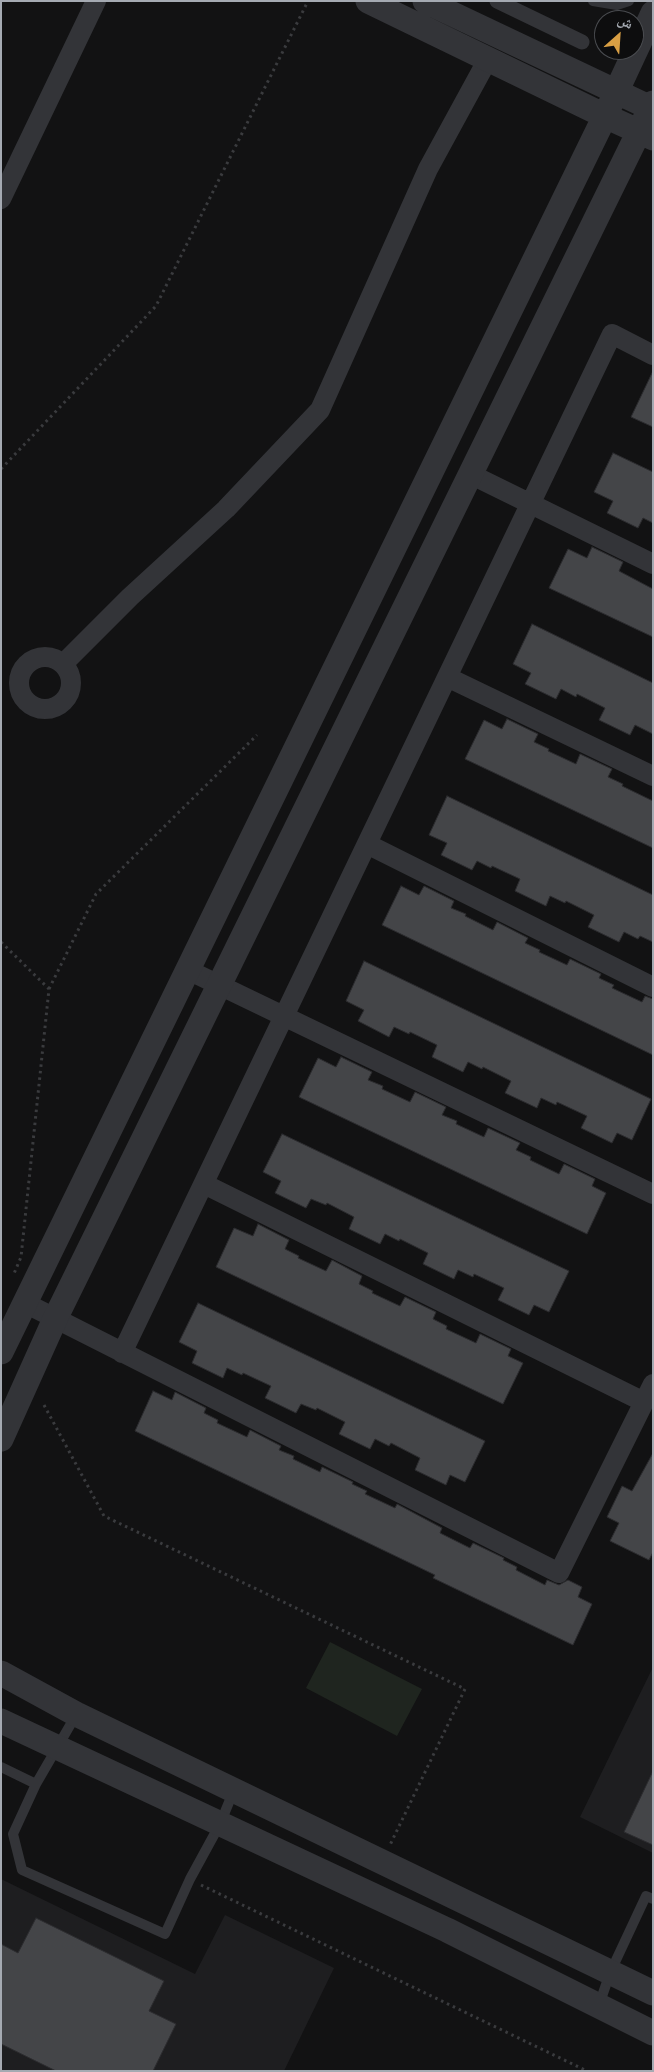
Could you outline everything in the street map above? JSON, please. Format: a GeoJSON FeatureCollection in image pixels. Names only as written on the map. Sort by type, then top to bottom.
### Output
{"type":"FeatureCollection","features":[{"type":"Feature","properties":{"kind":"street"},"geometry":{"type":"LineString","coordinates":[[1,199],[96,1]]}},
{"type":"Feature","properties":{"kind":"street"},"geometry":{"type":"LineString","coordinates":[[368,1],[604,116],[646,134]]}},
{"type":"Feature","properties":{"kind":"street"},"geometry":{"type":"LineString","coordinates":[[1,1439],[55,1319],[470,474],[646,134],[652,106],[616,92],[425,1]]}},
{"type":"Feature","properties":{"kind":"street"},"geometry":{"type":"LineString","coordinates":[[497,1],[582,42]]}},
{"type":"Feature","properties":{"kind":"street"},"geometry":{"type":"LineString","coordinates":[[1,1352],[653,13]]}},
{"type":"Feature","properties":{"kind":"street"},"geometry":{"type":"LineString","coordinates":[[63,664],[130,597],[226,509],[320,410],[428,169],[488,59]]}},
{"type":"Feature","properties":{"kind":"street"},"geometry":{"type":"LineString","coordinates":[[122,1353],[612,334],[653,355]]}},
{"type":"Feature","properties":{"kind":"street"},"geometry":{"type":"LineString","coordinates":[[470,474],[653,564]]}},
{"type":"Feature","properties":{"kind":"street"},"geometry":{"type":"LineString","coordinates":[[447,676],[653,776]]}},
{"type":"Feature","properties":{"kind":"street"},"geometry":{"type":"LineString","coordinates":[[367,844],[653,987]]}},
{"type":"Feature","properties":{"kind":"street"},"geometry":{"type":"LineString","coordinates":[[188,970],[653,1194]]}},
{"type":"Feature","properties":{"kind":"street"},"geometry":{"type":"LineString","coordinates":[[25,1303],[559,1573],[648,1393],[204,1184]]}},
{"type":"Feature","properties":{"kind":"street"},"geometry":{"type":"LineString","coordinates":[[1,1674],[76,1714],[653,1993]]}},
{"type":"Feature","properties":{"kind":"street"},"geometry":{"type":"LineString","coordinates":[[1,1721],[447,1930],[653,2033]]}},
{"type":"Feature","properties":{"kind":"lane"},"geometry":{"type":"LineString","coordinates":[[593,1],[617,5],[629,1]]}},
{"type":"Feature","properties":{"kind":"lane"},"geometry":{"type":"LineString","coordinates":[[76,1714],[36,1784],[13,1834],[22,1870],[165,1934],[190,1879],[220,1824],[234,1789]]}},
{"type":"Feature","properties":{"kind":"lane"},"geometry":{"type":"LineString","coordinates":[[1,1767],[36,1784]]}},
{"type":"Feature","properties":{"kind":"lane"},"geometry":{"type":"LineString","coordinates":[[598,2006],[610,1973],[646,1896],[653,1899]]}},
{"type":"Feature","properties":{"kind":"path"},"geometry":{"type":"LineString","coordinates":[[1,469],[156,306],[308,1]]}},
{"type":"Feature","properties":{"kind":"path"},"geometry":{"type":"LineString","coordinates":[[9,1284],[21,1257],[49,989],[96,894],[257,735]]}},
{"type":"Feature","properties":{"kind":"path"},"geometry":{"type":"LineString","coordinates":[[1,942],[49,989]]}},
{"type":"Feature","properties":{"kind":"path"},"geometry":{"type":"LineString","coordinates":[[44,1405],[104,1516],[465,1689],[382,1862]]}},
{"type":"Feature","properties":{"kind":"path"},"geometry":{"type":"LineString","coordinates":[[190,1879],[587,2071]]}},
{"type":"Feature","properties":{"kind":"shaded area"},"geometry":{"type":"Polygon","coordinates":[[[330,1642],[422,1689],[397,1736],[306,1688],[330,1642]]]}},
{"type":"Feature","properties":{"kind":"shaded area"},"geometry":{"type":"Polygon","coordinates":[[[653,1667],[653,1853],[580,1817],[653,1667]]]}},
{"type":"Feature","properties":{"kind":"shaded area"},"geometry":{"type":"Polygon","coordinates":[[[1,1879],[195,1974],[225,1915],[334,1968],[284,2071],[1,2071],[1,1879]]]}},
{"type":"Feature","properties":{"kind":"building"},"geometry":{"type":"Polygon","coordinates":[[[653,371],[653,427],[631,417],[653,371]]]}},
{"type":"Feature","properties":{"kind":"building"},"geometry":{"type":"Polygon","coordinates":[[[613,453],[653,472],[653,523],[643,518],[638,528],[607,513],[613,501],[594,492],[613,453]]]}},
{"type":"Feature","properties":{"kind":"building"},"geometry":{"type":"Polygon","coordinates":[[[592,547],[623,562],[619,571],[653,589],[653,637],[549,588],[568,549],[587,558],[592,547]]]}},
{"type":"Feature","properties":{"kind":"building"},"geometry":{"type":"Polygon","coordinates":[[[532,624],[653,683],[653,734],[635,725],[630,735],[599,720],[605,708],[577,694],[576,697],[561,689],[556,699],[525,684],[531,673],[513,664],[532,624]]]}},
{"type":"Feature","properties":{"kind":"building"},"geometry":{"type":"Polygon","coordinates":[[[507,719],[538,734],[534,742],[549,749],[548,751],[576,764],[580,754],[612,769],[608,777],[653,801],[653,848],[465,759],[484,720],[502,729],[507,719]]]}},
{"type":"Feature","properties":{"kind":"building"},"geometry":{"type":"Polygon","coordinates":[[[447,796],[653,895],[653,942],[640,936],[638,939],[624,932],[619,942],[588,927],[594,915],[566,901],[565,903],[550,896],[546,906],[515,891],[520,879],[477,861],[472,870],[441,855],[447,843],[429,835],[447,796]]]}},
{"type":"Feature","properties":{"kind":"building"},"geometry":{"type":"Polygon","coordinates":[[[401,886],[419,895],[424,886],[454,901],[451,908],[466,914],[465,916],[493,930],[497,922],[528,938],[525,943],[540,950],[539,952],[567,965],[570,959],[601,974],[599,978],[614,985],[612,988],[642,1002],[645,996],[653,999],[653,1055],[382,925],[401,886]]]}},
{"type":"Feature","properties":{"kind":"building"},"geometry":{"type":"Polygon","coordinates":[[[364,961],[651,1099],[632,1140],[617,1133],[612,1143],[581,1128],[587,1116],[557,1102],[556,1105],[541,1098],[537,1108],[505,1093],[511,1081],[483,1067],[482,1069],[468,1062],[463,1072],[432,1057],[437,1045],[410,1032],[409,1034],[394,1027],[389,1037],[358,1021],[364,1010],[346,1001],[364,961]]]}},
{"type":"Feature","properties":{"kind":"building"},"geometry":{"type":"Polygon","coordinates":[[[341,1057],[372,1072],[368,1080],[383,1086],[382,1089],[410,1102],[415,1092],[446,1107],[442,1115],[457,1121],[456,1124],[484,1137],[488,1128],[520,1143],[516,1150],[531,1157],[530,1160],[559,1174],[564,1164],[595,1179],[592,1186],[606,1193],[587,1234],[299,1097],[318,1058],[336,1067],[341,1057]]]}},
{"type":"Feature","properties":{"kind":"building"},"geometry":{"type":"Polygon","coordinates":[[[282,1134],[569,1271],[549,1312],[534,1305],[529,1315],[498,1300],[504,1288],[474,1274],[473,1277],[458,1270],[454,1279],[423,1264],[428,1253],[400,1239],[399,1241],[385,1234],[380,1244],[349,1229],[354,1217],[327,1203],[326,1205],[311,1199],[306,1208],[275,1193],[281,1181],[263,1172],[282,1134]]]}},
{"type":"Feature","properties":{"kind":"building"},"geometry":{"type":"Polygon","coordinates":[[[258,1224],[289,1240],[285,1249],[299,1256],[298,1258],[326,1271],[332,1260],[362,1276],[359,1284],[373,1291],[372,1293],[400,1306],[405,1297],[436,1312],[433,1319],[447,1326],[446,1329],[476,1343],[480,1334],[511,1349],[508,1356],[523,1363],[503,1404],[216,1267],[234,1228],[253,1236],[258,1224]]]}},
{"type":"Feature","properties":{"kind":"building"},"geometry":{"type":"Polygon","coordinates":[[[198,1303],[485,1441],[465,1482],[450,1475],[446,1485],[415,1470],[420,1458],[391,1443],[389,1446],[375,1439],[370,1449],[339,1434],[345,1422],[317,1408],[316,1410],[301,1404],[296,1413],[265,1398],[271,1386],[243,1373],[242,1375],[227,1368],[223,1378],[192,1363],[197,1351],[179,1342],[198,1303]]]}},
{"type":"Feature","properties":{"kind":"building"},"geometry":{"type":"Polygon","coordinates":[[[153,1391],[172,1400],[175,1392],[206,1408],[204,1413],[218,1420],[217,1423],[247,1437],[250,1430],[281,1446],[279,1450],[294,1456],[293,1459],[320,1472],[322,1467],[353,1482],[352,1484],[367,1491],[365,1494],[395,1508],[397,1504],[442,1528],[440,1533],[470,1548],[473,1543],[504,1558],[503,1560],[517,1567],[516,1570],[545,1585],[547,1580],[559,1585],[568,1580],[582,1587],[578,1597],[592,1604],[573,1645],[433,1578],[435,1575],[135,1431],[153,1391]]]}},
{"type":"Feature","properties":{"kind":"building"},"geometry":{"type":"Polygon","coordinates":[[[653,1453],[653,1552],[649,1560],[610,1541],[619,1523],[607,1517],[622,1486],[632,1491],[653,1453]]]}},
{"type":"Feature","properties":{"kind":"building"},"geometry":{"type":"Polygon","coordinates":[[[653,1771],[653,1845],[624,1832],[653,1771]]]}},
{"type":"Feature","properties":{"kind":"building"},"geometry":{"type":"Polygon","coordinates":[[[36,1918],[164,1981],[149,2011],[176,2024],[153,2071],[56,2071],[1,2044],[1,1944],[18,1953],[36,1918]]]}}]}
